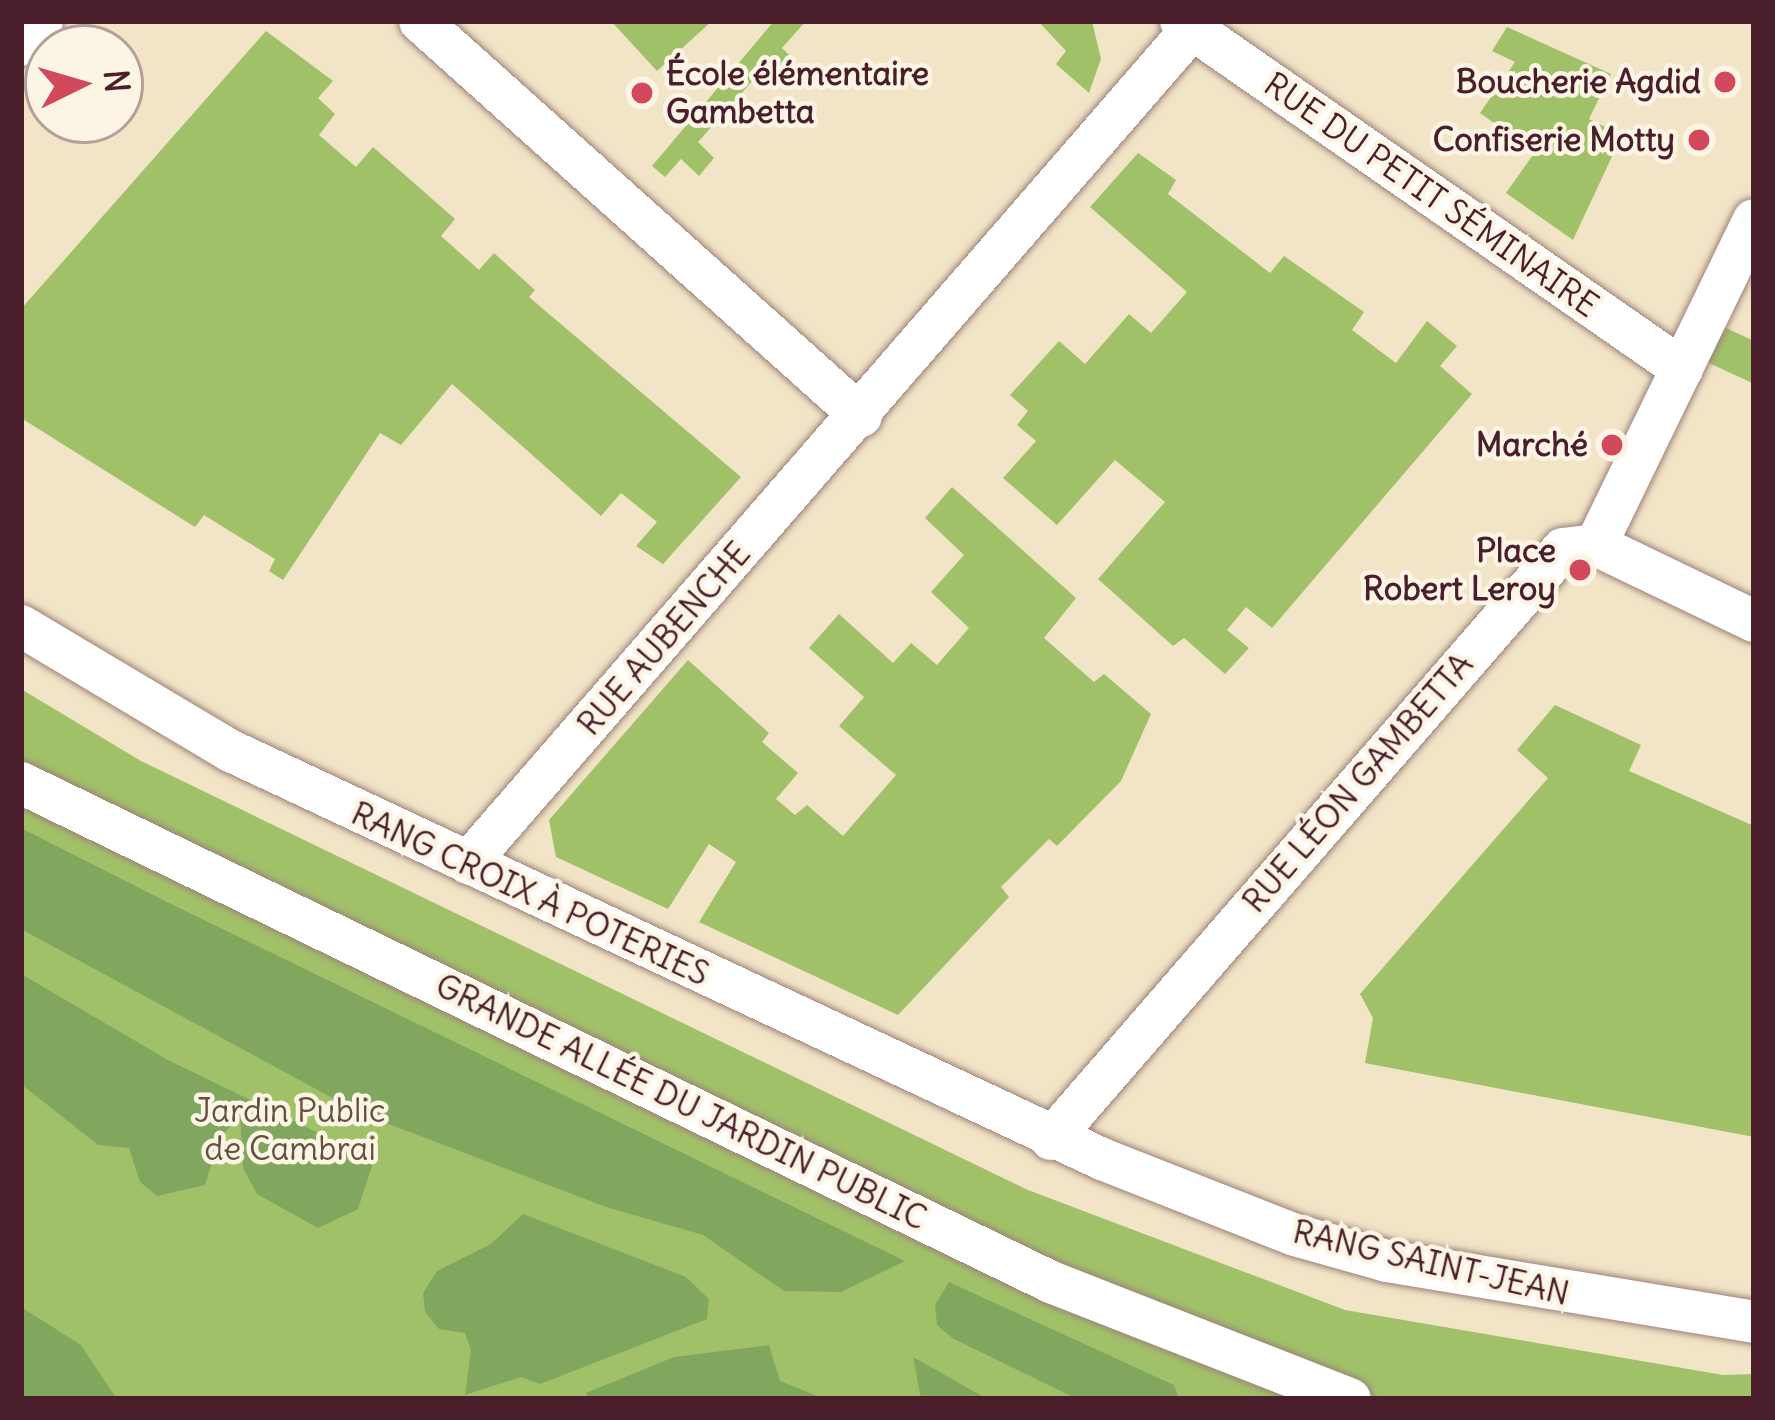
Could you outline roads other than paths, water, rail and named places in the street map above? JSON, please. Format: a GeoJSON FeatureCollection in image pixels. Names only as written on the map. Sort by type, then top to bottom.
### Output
{"type":"FeatureCollection","features":[{"type":"Feature","properties":{"kind":"street"},"geometry":{"type":"LineString","coordinates":[[21,45],[42,21]]}},
{"type":"Feature","properties":{"kind":"street"},"geometry":{"type":"LineString","coordinates":[[420,21],[861,416]]}},
{"type":"Feature","properties":{"kind":"street","name":"RUE AUBENCHE"},"geometry":{"type":"LineString","coordinates":[[468,863],[861,416],[1186,25]]}},
{"type":"Feature","properties":{"kind":"street","name":"RUE DU PETIT SÉMINAIRE"},"geometry":{"type":"LineString","coordinates":[[1186,25],[1682,369]]}},
{"type":"Feature","properties":{"kind":"street"},"geometry":{"type":"LineString","coordinates":[[1754,220],[1596,545],[1754,621]]}},
{"type":"Feature","properties":{"kind":"street","name":"RUE LÉON GAMBETTA"},"geometry":{"type":"LineString","coordinates":[[1051,1139],[1550,560],[1596,545]]}},
{"type":"Feature","properties":{"kind":"street","name":"RANG CROIX À POTERIES"},"geometry":{"type":"LineString","coordinates":[[21,626],[218,744],[1051,1139]]}},
{"type":"Feature","properties":{"kind":"street","name":"GRANDE ALLÉE DU JARDIN PUBLIC"},"geometry":{"type":"LineString","coordinates":[[21,784],[1051,1282],[1350,1399]]}},
{"type":"Feature","properties":{"kind":"street","name":"RANG SAINT-JEAN"},"geometry":{"type":"LineString","coordinates":[[1051,1139],[1340,1249],[1623,1305],[1754,1322]]}},
{"type":"Feature","properties":{"kind":"place","name":"Boucherie Agdid"},"geometry":{"type":"Point","coordinates":[1725,82]}},
{"type":"Feature","properties":{"kind":"place","name":"École élémentaire Gambetta"},"geometry":{"type":"Point","coordinates":[642,93]}},
{"type":"Feature","properties":{"kind":"place","name":"Confiserie Motty"},"geometry":{"type":"Point","coordinates":[1699,140]}},
{"type":"Feature","properties":{"kind":"place","name":"Marché"},"geometry":{"type":"Point","coordinates":[1612,445]}},
{"type":"Feature","properties":{"kind":"place","name":"Place Robert Leroy"},"geometry":{"type":"Point","coordinates":[1580,570]}},
{"type":"Feature","properties":{"kind":"park label","name":"Jardin Public de Cambrai"},"geometry":{"type":"Point","coordinates":[290,1130]}}]}
